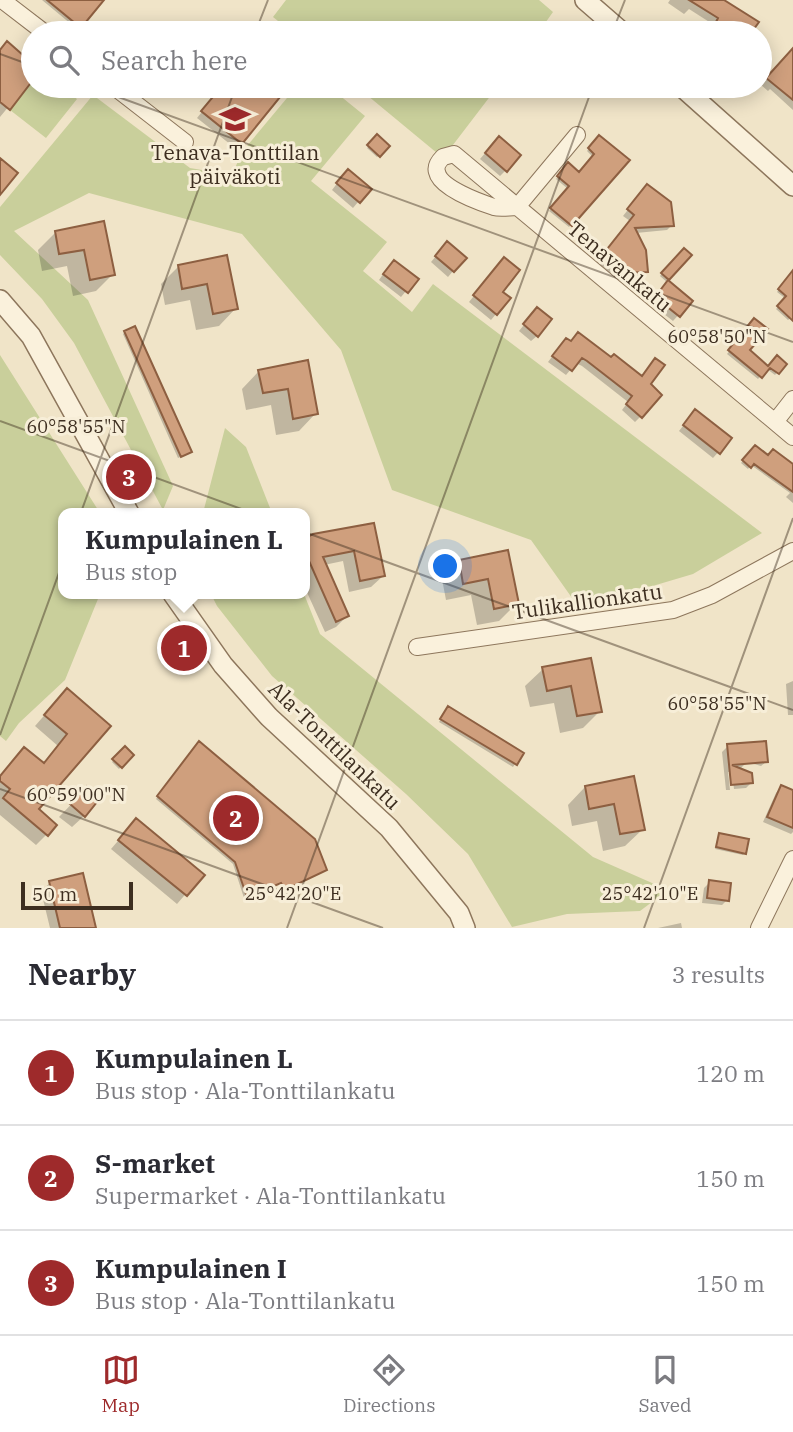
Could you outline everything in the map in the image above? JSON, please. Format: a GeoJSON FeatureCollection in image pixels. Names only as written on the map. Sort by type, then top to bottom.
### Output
{"type":"FeatureCollection","features":[{"type":"Feature","properties":{"kind":"street"},"geometry":{"type":"LineString","coordinates":[[588,1],[610,21]]}},
{"type":"Feature","properties":{"kind":"street"},"geometry":{"type":"LineString","coordinates":[[3,5],[27,21]]}},
{"type":"Feature","properties":{"kind":"street"},"geometry":{"type":"LineString","coordinates":[[128,98],[185,142]]}},
{"type":"Feature","properties":{"kind":"street"},"geometry":{"type":"LineString","coordinates":[[694,98],[793,186]]}},
{"type":"Feature","properties":{"kind":"street"},"geometry":{"type":"LineString","coordinates":[[517,207],[577,135]]}},
{"type":"Feature","properties":{"kind":"street","name":"Tenavankatu"},"geometry":{"type":"LineString","coordinates":[[517,207],[496,208],[444,185],[436,172],[437,165],[443,157],[454,154],[793,437]]}},
{"type":"Feature","properties":{"kind":"street"},"geometry":{"type":"LineString","coordinates":[[0,300],[32,336],[126,508]]}},
{"type":"Feature","properties":{"kind":"street"},"geometry":{"type":"LineString","coordinates":[[775,422],[793,399]]}},
{"type":"Feature","properties":{"kind":"street","name":"Tulikallionkatu"},"geometry":{"type":"LineString","coordinates":[[417,647],[673,610],[712,595],[793,551]]}},
{"type":"Feature","properties":{"kind":"street","name":"Ala-Tonttilankatu"},"geometry":{"type":"LineString","coordinates":[[177,599],[223,665],[269,718],[389,828],[460,913],[465,928]]}},
{"type":"Feature","properties":{"kind":"street"},"geometry":{"type":"LineString","coordinates":[[759,928],[793,859]]}},
{"type":"Feature","properties":{"kind":"green space"},"geometry":{"type":"Polygon","coordinates":[[[286,0],[539,0],[553,12],[547,21],[278,21],[273,17],[286,0]]]}},
{"type":"Feature","properties":{"kind":"green space"},"geometry":{"type":"Polygon","coordinates":[[[21,96],[21,98],[77,99],[46,138],[10,110],[21,96]]]}},
{"type":"Feature","properties":{"kind":"green space"},"geometry":{"type":"Polygon","coordinates":[[[91,98],[97,98],[190,168],[232,175],[242,152],[287,98],[343,98],[365,116],[311,181],[387,242],[363,271],[412,312],[433,284],[762,533],[693,574],[577,605],[531,540],[392,490],[341,350],[242,234],[89,193],[14,231],[88,300],[173,486],[162,508],[74,343],[42,299],[0,255],[0,207],[91,98]]]}},
{"type":"Feature","properties":{"kind":"green space"},"geometry":{"type":"Polygon","coordinates":[[[370,98],[489,98],[443,158],[370,98]]]}},
{"type":"Feature","properties":{"kind":"green space"},"geometry":{"type":"Polygon","coordinates":[[[0,355],[97,508],[58,508],[58,599],[98,599],[65,680],[19,723],[6,741],[0,736],[0,355]]]}},
{"type":"Feature","properties":{"kind":"green space"},"geometry":{"type":"Polygon","coordinates":[[[225,428],[246,447],[270,508],[204,508],[225,428]]]}},
{"type":"Feature","properties":{"kind":"green space"},"geometry":{"type":"Polygon","coordinates":[[[214,599],[306,599],[320,634],[593,857],[668,890],[640,911],[567,914],[512,927],[468,854],[406,794],[272,676],[214,599]]]}},
{"type":"Feature","properties":{"kind":"building"},"geometry":{"type":"Polygon","coordinates":[[[47,0],[104,0],[87,21],[72,21],[47,0]]]}},
{"type":"Feature","properties":{"kind":"building"},"geometry":{"type":"Polygon","coordinates":[[[689,0],[724,0],[757,21],[716,21],[718,18],[689,0]]]}},
{"type":"Feature","properties":{"kind":"building"},"geometry":{"type":"Polygon","coordinates":[[[7,41],[21,53],[21,96],[10,110],[0,102],[0,50],[7,41]]]}},
{"type":"Feature","properties":{"kind":"building"},"geometry":{"type":"Polygon","coordinates":[[[793,48],[793,100],[772,83],[772,71],[793,48]]]}},
{"type":"Feature","properties":{"kind":"building"},"geometry":{"type":"Polygon","coordinates":[[[212,98],[279,98],[242,144],[201,111],[212,98]]]}},
{"type":"Feature","properties":{"kind":"building"},"geometry":{"type":"Polygon","coordinates":[[[377,134],[390,146],[380,157],[367,145],[377,134]]]}},
{"type":"Feature","properties":{"kind":"building"},"geometry":{"type":"Polygon","coordinates":[[[599,135],[630,160],[572,226],[550,208],[569,186],[557,176],[568,162],[579,172],[594,154],[588,148],[599,135]]]}},
{"type":"Feature","properties":{"kind":"building"},"geometry":{"type":"Polygon","coordinates":[[[499,136],[521,155],[507,172],[485,153],[499,136]]]}},
{"type":"Feature","properties":{"kind":"building"},"geometry":{"type":"Polygon","coordinates":[[[0,158],[18,173],[0,195],[0,158]]]}},
{"type":"Feature","properties":{"kind":"building"},"geometry":{"type":"Polygon","coordinates":[[[348,169],[372,189],[360,203],[336,183],[348,169]]]}},
{"type":"Feature","properties":{"kind":"building"},"geometry":{"type":"Polygon","coordinates":[[[647,184],[671,202],[674,226],[635,228],[646,250],[648,272],[620,273],[600,258],[634,215],[627,209],[647,184]]]}},
{"type":"Feature","properties":{"kind":"building"},"geometry":{"type":"Polygon","coordinates":[[[104,221],[115,275],[90,280],[84,250],[59,254],[55,231],[104,221]]]}},
{"type":"Feature","properties":{"kind":"building"},"geometry":{"type":"Polygon","coordinates":[[[447,241],[467,258],[454,272],[435,256],[447,241]]]}},
{"type":"Feature","properties":{"kind":"building"},"geometry":{"type":"Polygon","coordinates":[[[684,248],[692,255],[669,280],[661,273],[684,248]]]}},
{"type":"Feature","properties":{"kind":"building"},"geometry":{"type":"Polygon","coordinates":[[[227,255],[238,309],[213,314],[207,284],[182,289],[178,265],[227,255]]]}},
{"type":"Feature","properties":{"kind":"building"},"geometry":{"type":"Polygon","coordinates":[[[504,257],[520,270],[503,292],[511,298],[497,315],[473,295],[504,257]]]}},
{"type":"Feature","properties":{"kind":"building"},"geometry":{"type":"Polygon","coordinates":[[[394,260],[419,279],[408,293],[383,274],[394,260]]]}},
{"type":"Feature","properties":{"kind":"building"},"geometry":{"type":"Polygon","coordinates":[[[793,270],[793,321],[777,306],[786,296],[778,289],[793,270]]]}},
{"type":"Feature","properties":{"kind":"building"},"geometry":{"type":"Polygon","coordinates":[[[668,280],[693,301],[680,317],[655,297],[668,280]]]}},
{"type":"Feature","properties":{"kind":"building"},"geometry":{"type":"Polygon","coordinates":[[[537,307],[552,319],[538,337],[523,324],[537,307]]]}},
{"type":"Feature","properties":{"kind":"building"},"geometry":{"type":"Polygon","coordinates":[[[754,318],[768,329],[750,350],[768,366],[777,355],[787,364],[779,374],[770,368],[762,378],[728,350],[754,318]]]}},
{"type":"Feature","properties":{"kind":"building"},"geometry":{"type":"Polygon","coordinates":[[[135,326],[192,452],[181,457],[124,331],[135,326]]]}},
{"type":"Feature","properties":{"kind":"building"},"geometry":{"type":"Polygon","coordinates":[[[578,332],[611,357],[614,354],[642,376],[655,358],[665,365],[651,384],[662,395],[642,418],[626,404],[632,396],[587,361],[582,358],[572,371],[552,356],[566,338],[571,341],[578,332]]]}},
{"type":"Feature","properties":{"kind":"building"},"geometry":{"type":"Polygon","coordinates":[[[308,360],[318,414],[293,419],[288,389],[263,393],[258,370],[308,360]]]}},
{"type":"Feature","properties":{"kind":"building"},"geometry":{"type":"Polygon","coordinates":[[[695,409],[732,438],[720,454],[683,425],[695,409]]]}},
{"type":"Feature","properties":{"kind":"building"},"geometry":{"type":"Polygon","coordinates":[[[755,445],[768,455],[773,449],[793,464],[793,492],[754,464],[751,468],[742,460],[755,445]]]}},
{"type":"Feature","properties":{"kind":"building"},"geometry":{"type":"Polygon","coordinates":[[[374,523],[385,576],[360,581],[354,551],[323,557],[349,616],[336,622],[310,563],[310,536],[374,523]]]}},
{"type":"Feature","properties":{"kind":"building"},"geometry":{"type":"Polygon","coordinates":[[[508,550],[519,604],[494,609],[488,579],[463,584],[459,560],[508,550]]]}},
{"type":"Feature","properties":{"kind":"building"},"geometry":{"type":"Polygon","coordinates":[[[591,658],[602,712],[577,716],[571,686],[547,691],[542,667],[591,658]]]}},
{"type":"Feature","properties":{"kind":"building"},"geometry":{"type":"Polygon","coordinates":[[[67,688],[111,726],[39,809],[57,825],[48,836],[3,798],[10,789],[0,781],[0,776],[24,747],[44,763],[67,734],[44,715],[67,688]]]}},
{"type":"Feature","properties":{"kind":"building"},"geometry":{"type":"Polygon","coordinates":[[[448,706],[524,753],[517,765],[440,719],[448,706]]]}},
{"type":"Feature","properties":{"kind":"building"},"geometry":{"type":"Polygon","coordinates":[[[199,741],[315,839],[327,870],[285,890],[281,883],[247,897],[235,862],[157,796],[199,741]]]}},
{"type":"Feature","properties":{"kind":"building"},"geometry":{"type":"Polygon","coordinates":[[[766,741],[768,762],[732,765],[752,773],[753,783],[731,785],[727,744],[766,741]]]}},
{"type":"Feature","properties":{"kind":"building"},"geometry":{"type":"Polygon","coordinates":[[[125,746],[134,755],[122,768],[112,759],[125,746]]]}},
{"type":"Feature","properties":{"kind":"building"},"geometry":{"type":"Polygon","coordinates":[[[634,776],[645,830],[620,834],[614,804],[589,809],[585,786],[634,776]]]}},
{"type":"Feature","properties":{"kind":"building"},"geometry":{"type":"Polygon","coordinates":[[[781,785],[793,790],[793,828],[767,817],[781,785]]]}},
{"type":"Feature","properties":{"kind":"building"},"geometry":{"type":"Polygon","coordinates":[[[87,786],[101,797],[85,817],[70,804],[87,786]]]}},
{"type":"Feature","properties":{"kind":"building"},"geometry":{"type":"Polygon","coordinates":[[[136,818],[205,875],[187,896],[118,840],[136,818]]]}},
{"type":"Feature","properties":{"kind":"building"},"geometry":{"type":"Polygon","coordinates":[[[719,833],[749,839],[746,854],[716,847],[719,833]]]}},
{"type":"Feature","properties":{"kind":"building"},"geometry":{"type":"Polygon","coordinates":[[[83,873],[96,928],[60,928],[49,881],[83,873]]]}},
{"type":"Feature","properties":{"kind":"building"},"geometry":{"type":"Polygon","coordinates":[[[709,880],[731,883],[729,901],[707,898],[709,880]]]}},
{"type":"Feature","properties":{"kind":"place","name":"Tenava-Tonttilan päiväkoti"},"geometry":{"type":"Point","coordinates":[235,119]}},
{"type":"Feature","properties":{"kind":"place","name":"Kumpulainen I"},"geometry":{"type":"Point","coordinates":[129,477]}},
{"type":"Feature","properties":{"kind":"place","name":"Kumpulainen L"},"geometry":{"type":"Point","coordinates":[184,648]}},
{"type":"Feature","properties":{"kind":"place","name":"S-market"},"geometry":{"type":"Point","coordinates":[236,818]}}]}
